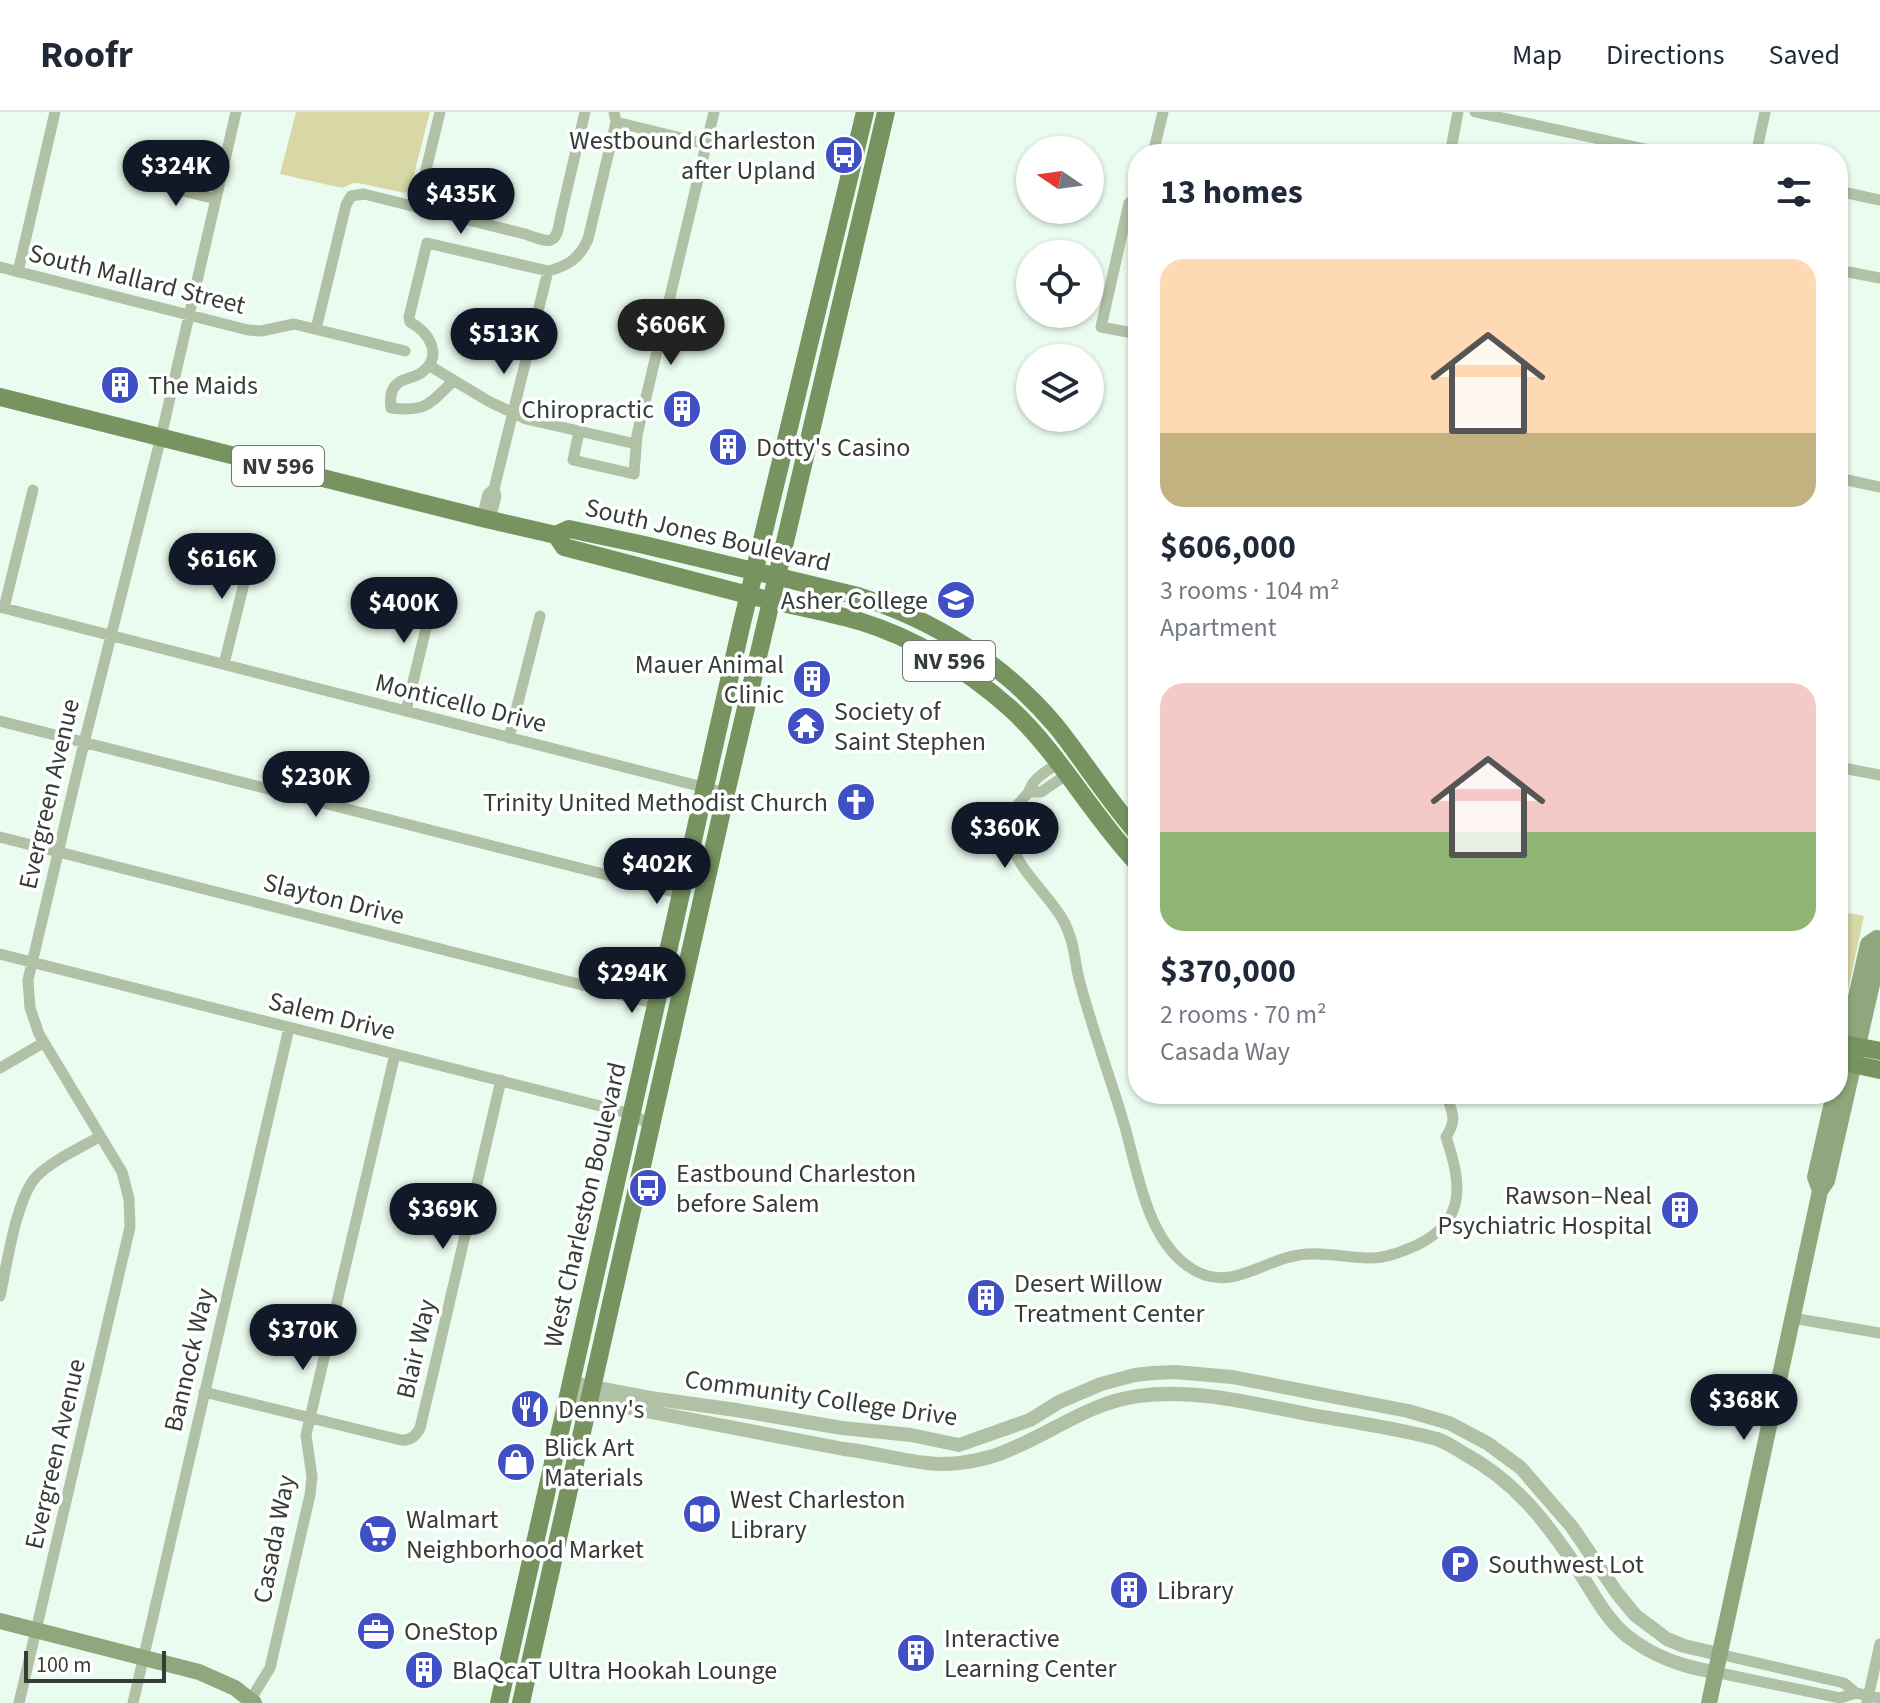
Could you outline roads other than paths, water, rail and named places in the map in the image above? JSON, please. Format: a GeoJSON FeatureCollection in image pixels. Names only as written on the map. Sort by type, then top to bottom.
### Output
{"type":"FeatureCollection","features":[{"type":"Feature","properties":{"kind":"main road","name":"West Charleston Boulevard"},"geometry":{"type":"LineString","coordinates":[[499,1703],[749,595],[865,112]]}},
{"type":"Feature","properties":{"kind":"main road","name":"West Charleston Boulevard"},"geometry":{"type":"LineString","coordinates":[[521,1703],[726,793],[886,112]]}},
{"type":"Feature","properties":{"kind":"main road"},"geometry":{"type":"LineString","coordinates":[[830,251],[851,256]]}},
{"type":"Feature","properties":{"kind":"main road","name":"South Jones Boulevard"},"geometry":{"type":"LineString","coordinates":[[0,397],[486,519],[556,535],[569,529],[640,544],[885,605],[929,624],[978,653],[1026,694],[1057,727],[1128,821]]}},
{"type":"Feature","properties":{"kind":"main road","name":"South Jones Boulevard"},"geometry":{"type":"LineString","coordinates":[[556,535],[564,547],[858,621],[927,648],[964,670],[1023,721],[1128,853]]}},
{"type":"Feature","properties":{"kind":"main road"},"geometry":{"type":"LineString","coordinates":[[1078,756],[1062,753],[1057,763],[1067,764],[1077,772],[1092,774]]}},
{"type":"Feature","properties":{"kind":"main road"},"geometry":{"type":"LineString","coordinates":[[689,862],[691,905],[699,919]]}},
{"type":"Feature","properties":{"kind":"main road"},"geometry":{"type":"LineString","coordinates":[[1848,1047],[1879,940]]}},
{"type":"Feature","properties":{"kind":"main road"},"geometry":{"type":"LineString","coordinates":[[1848,1056],[1880,1051]]}},
{"type":"Feature","properties":{"kind":"main road"},"geometry":{"type":"LineString","coordinates":[[1848,1058],[1880,1070]]}},
{"type":"Feature","properties":{"kind":"main road"},"geometry":{"type":"LineString","coordinates":[[1820,1191],[1815,1177],[1832,1104]]}},
{"type":"Feature","properties":{"kind":"main road"},"geometry":{"type":"LineString","coordinates":[[1709,1703],[1820,1191],[1827,1181],[1838,1104]]}},
{"type":"Feature","properties":{"kind":"main road"},"geometry":{"type":"LineString","coordinates":[[0,1621],[199,1672],[235,1688],[252,1701]]}},
{"type":"Feature","properties":{"kind":"street"},"geometry":{"type":"LineString","coordinates":[[18,272],[55,112]]}},
{"type":"Feature","properties":{"kind":"street","name":"Evergreen Avenue"},"geometry":{"type":"LineString","coordinates":[[19,1703],[130,1227],[129,1199],[122,1172],[43,1043],[34,1021],[28,980],[161,437],[236,112]]}},
{"type":"Feature","properties":{"kind":"street"},"geometry":{"type":"LineString","coordinates":[[417,207],[440,112]]}},
{"type":"Feature","properties":{"kind":"street"},"geometry":{"type":"LineString","coordinates":[[316,329],[346,205],[351,196],[364,194],[550,241],[559,227],[585,112]]}},
{"type":"Feature","properties":{"kind":"street"},"geometry":{"type":"LineString","coordinates":[[579,432],[573,460],[634,474],[636,444],[714,112]]}},
{"type":"Feature","properties":{"kind":"street"},"geometry":{"type":"LineString","coordinates":[[1155,144],[1163,112]]}},
{"type":"Feature","properties":{"kind":"street"},"geometry":{"type":"LineString","coordinates":[[1452,144],[1458,112]]}},
{"type":"Feature","properties":{"kind":"street"},"geometry":{"type":"LineString","coordinates":[[1475,112],[1622,144]]}},
{"type":"Feature","properties":{"kind":"street"},"geometry":{"type":"LineString","coordinates":[[1758,144],[1765,112]]}},
{"type":"Feature","properties":{"kind":"street"},"geometry":{"type":"LineString","coordinates":[[453,381],[430,405],[411,410],[391,408],[389,398],[398,382],[414,377],[430,366],[432,360],[432,346],[426,333],[410,322],[409,317],[427,243],[548,271],[563,267],[575,260],[588,239],[615,117],[706,144]]}},
{"type":"Feature","properties":{"kind":"street"},"geometry":{"type":"LineString","coordinates":[[145,182],[216,199]]}},
{"type":"Feature","properties":{"kind":"street"},"geometry":{"type":"LineString","coordinates":[[1848,193],[1880,200]]}},
{"type":"Feature","properties":{"kind":"street"},"geometry":{"type":"LineString","coordinates":[[1128,207],[1101,327],[1128,332]]}},
{"type":"Feature","properties":{"kind":"street"},"geometry":{"type":"LineString","coordinates":[[1848,272],[1878,278],[1880,263]]}},
{"type":"Feature","properties":{"kind":"street","name":"South Mallard Street"},"geometry":{"type":"LineString","coordinates":[[0,267],[248,330],[261,331],[294,324],[405,351]]}},
{"type":"Feature","properties":{"kind":"street"},"geometry":{"type":"LineString","coordinates":[[486,519],[488,494],[494,489],[548,271]]}},
{"type":"Feature","properties":{"kind":"street"},"geometry":{"type":"LineString","coordinates":[[430,366],[488,401],[526,419],[636,444]]}},
{"type":"Feature","properties":{"kind":"street"},"geometry":{"type":"LineString","coordinates":[[1848,480],[1880,487]]}},
{"type":"Feature","properties":{"kind":"street"},"geometry":{"type":"LineString","coordinates":[[2,608],[33,490]]}},
{"type":"Feature","properties":{"kind":"street"},"geometry":{"type":"LineString","coordinates":[[224,664],[253,547]]}},
{"type":"Feature","properties":{"kind":"street"},"geometry":{"type":"LineString","coordinates":[[406,711],[436,587]]}},
{"type":"Feature","properties":{"kind":"street","name":"Monticello Drive"},"geometry":{"type":"LineString","coordinates":[[2,608],[726,793]]}},
{"type":"Feature","properties":{"kind":"street"},"geometry":{"type":"LineString","coordinates":[[509,738],[540,616]]}},
{"type":"Feature","properties":{"kind":"street"},"geometry":{"type":"LineString","coordinates":[[0,721],[682,894]]}},
{"type":"Feature","properties":{"kind":"street"},"geometry":{"type":"LineString","coordinates":[[1057,763],[1034,782],[1029,792],[1016,804],[1010,814],[1009,839],[1018,858],[1063,921],[1072,943],[1078,976],[1143,1195],[1169,1249],[1186,1265],[1209,1277],[1225,1278],[1244,1275],[1300,1254],[1386,1256],[1408,1249],[1433,1235],[1451,1216],[1457,1199],[1456,1173],[1446,1137],[1453,1123],[1450,1104]]}},
{"type":"Feature","properties":{"kind":"street"},"geometry":{"type":"LineString","coordinates":[[1848,769],[1880,775]]}},
{"type":"Feature","properties":{"kind":"street","name":"Slayton Drive"},"geometry":{"type":"LineString","coordinates":[[0,837],[657,1004]]}},
{"type":"Feature","properties":{"kind":"street","name":"Salem Drive"},"geometry":{"type":"LineString","coordinates":[[0,954],[632,1114],[652,1126]]}},
{"type":"Feature","properties":{"kind":"street","name":"Bannock Way"},"geometry":{"type":"LineString","coordinates":[[133,1703],[289,1028]]}},
{"type":"Feature","properties":{"kind":"street"},"geometry":{"type":"LineString","coordinates":[[0,1068],[43,1043]]}},
{"type":"Feature","properties":{"kind":"street","name":"Casada Way"},"geometry":{"type":"LineString","coordinates":[[252,1701],[270,1668],[310,1495],[312,1477],[306,1444],[310,1419],[395,1054]]}},
{"type":"Feature","properties":{"kind":"street","name":"Blair Way"},"geometry":{"type":"LineString","coordinates":[[310,1419],[401,1440],[412,1438],[420,1428],[501,1080]]}},
{"type":"Feature","properties":{"kind":"street"},"geometry":{"type":"LineString","coordinates":[[0,1296],[21,1203],[30,1185],[45,1169],[99,1137]]}},
{"type":"Feature","properties":{"kind":"street"},"geometry":{"type":"LineString","coordinates":[[1792,1318],[1880,1333]]}},
{"type":"Feature","properties":{"kind":"street","name":"Community College Drive"},"geometry":{"type":"LineString","coordinates":[[591,1394],[911,1435],[959,1445],[1030,1420],[1059,1402],[1101,1384],[1135,1375],[1175,1372],[1232,1377],[1408,1411],[1449,1423],[1502,1453],[1548,1496],[1635,1615],[1667,1639],[1719,1654]]}},
{"type":"Feature","properties":{"kind":"street"},"geometry":{"type":"LineString","coordinates":[[1135,1375],[1137,1396]]}},
{"type":"Feature","properties":{"kind":"street","name":"Community College Drive"},"geometry":{"type":"LineString","coordinates":[[570,1390],[844,1449],[929,1464],[992,1457],[1037,1438],[1080,1414],[1137,1396],[1179,1393],[1371,1425],[1440,1440],[1488,1468],[1524,1497],[1609,1618],[1626,1635],[1679,1665],[1715,1672]]}},
{"type":"Feature","properties":{"kind":"street"},"geometry":{"type":"LineString","coordinates":[[204,1392],[310,1419]]}},
{"type":"Feature","properties":{"kind":"street"},"geometry":{"type":"LineString","coordinates":[[1371,1425],[1377,1405]]}},
{"type":"Feature","properties":{"kind":"street"},"geometry":{"type":"LineString","coordinates":[[871,1452],[875,1432]]}},
{"type":"Feature","properties":{"kind":"street"},"geometry":{"type":"LineString","coordinates":[[1488,1468],[1502,1453]]}},
{"type":"Feature","properties":{"kind":"street"},"geometry":{"type":"LineString","coordinates":[[1600,1605],[1617,1593]]}},
{"type":"Feature","properties":{"kind":"street"},"geometry":{"type":"LineString","coordinates":[[1719,1654],[1844,1683],[1856,1693],[1872,1699],[1880,1644]]}},
{"type":"Feature","properties":{"kind":"street"},"geometry":{"type":"LineString","coordinates":[[1715,1672],[1840,1698],[1856,1693]]}},
{"type":"Feature","properties":{"kind":"place","name":"Westbound Charleston after Upland"},"geometry":{"type":"Point","coordinates":[844,155]}},
{"type":"Feature","properties":{"kind":"place","name":"The Maids"},"geometry":{"type":"Point","coordinates":[120,385]}},
{"type":"Feature","properties":{"kind":"place","name":"Chiropractic"},"geometry":{"type":"Point","coordinates":[682,409]}},
{"type":"Feature","properties":{"kind":"place","name":"Dotty's Casino"},"geometry":{"type":"Point","coordinates":[728,447]}},
{"type":"Feature","properties":{"kind":"place","name":"Asher College"},"geometry":{"type":"Point","coordinates":[956,600]}},
{"type":"Feature","properties":{"kind":"place","name":"Mauer Animal Clinic"},"geometry":{"type":"Point","coordinates":[812,679]}},
{"type":"Feature","properties":{"kind":"place","name":"Society of Saint Stephen"},"geometry":{"type":"Point","coordinates":[806,726]}},
{"type":"Feature","properties":{"kind":"place","name":"Trinity United Methodist Church"},"geometry":{"type":"Point","coordinates":[856,802]}},
{"type":"Feature","properties":{"kind":"place","name":"Eastbound Charleston before Salem"},"geometry":{"type":"Point","coordinates":[648,1188]}},
{"type":"Feature","properties":{"kind":"place","name":"Rawson–Neal Psychiatric Hospital"},"geometry":{"type":"Point","coordinates":[1680,1210]}},
{"type":"Feature","properties":{"kind":"place","name":"Desert Willow Treatment Center"},"geometry":{"type":"Point","coordinates":[986,1298]}},
{"type":"Feature","properties":{"kind":"place","name":"Denny's"},"geometry":{"type":"Point","coordinates":[530,1409]}},
{"type":"Feature","properties":{"kind":"place","name":"Blick Art Materials"},"geometry":{"type":"Point","coordinates":[516,1462]}},
{"type":"Feature","properties":{"kind":"place","name":"West Charleston Library"},"geometry":{"type":"Point","coordinates":[702,1514]}},
{"type":"Feature","properties":{"kind":"place","name":"Walmart Neighborhood Market"},"geometry":{"type":"Point","coordinates":[378,1534]}},
{"type":"Feature","properties":{"kind":"place","name":"Southwest Lot"},"geometry":{"type":"Point","coordinates":[1460,1564]}},
{"type":"Feature","properties":{"kind":"place","name":"Library"},"geometry":{"type":"Point","coordinates":[1129,1590]}},
{"type":"Feature","properties":{"kind":"place","name":"OneStop"},"geometry":{"type":"Point","coordinates":[376,1631]}},
{"type":"Feature","properties":{"kind":"place","name":"Interactive Learning Center"},"geometry":{"type":"Point","coordinates":[916,1653]}},
{"type":"Feature","properties":{"kind":"place","name":"BlaQcaT Ultra Hookah Lounge"},"geometry":{"type":"Point","coordinates":[424,1670]}}]}
